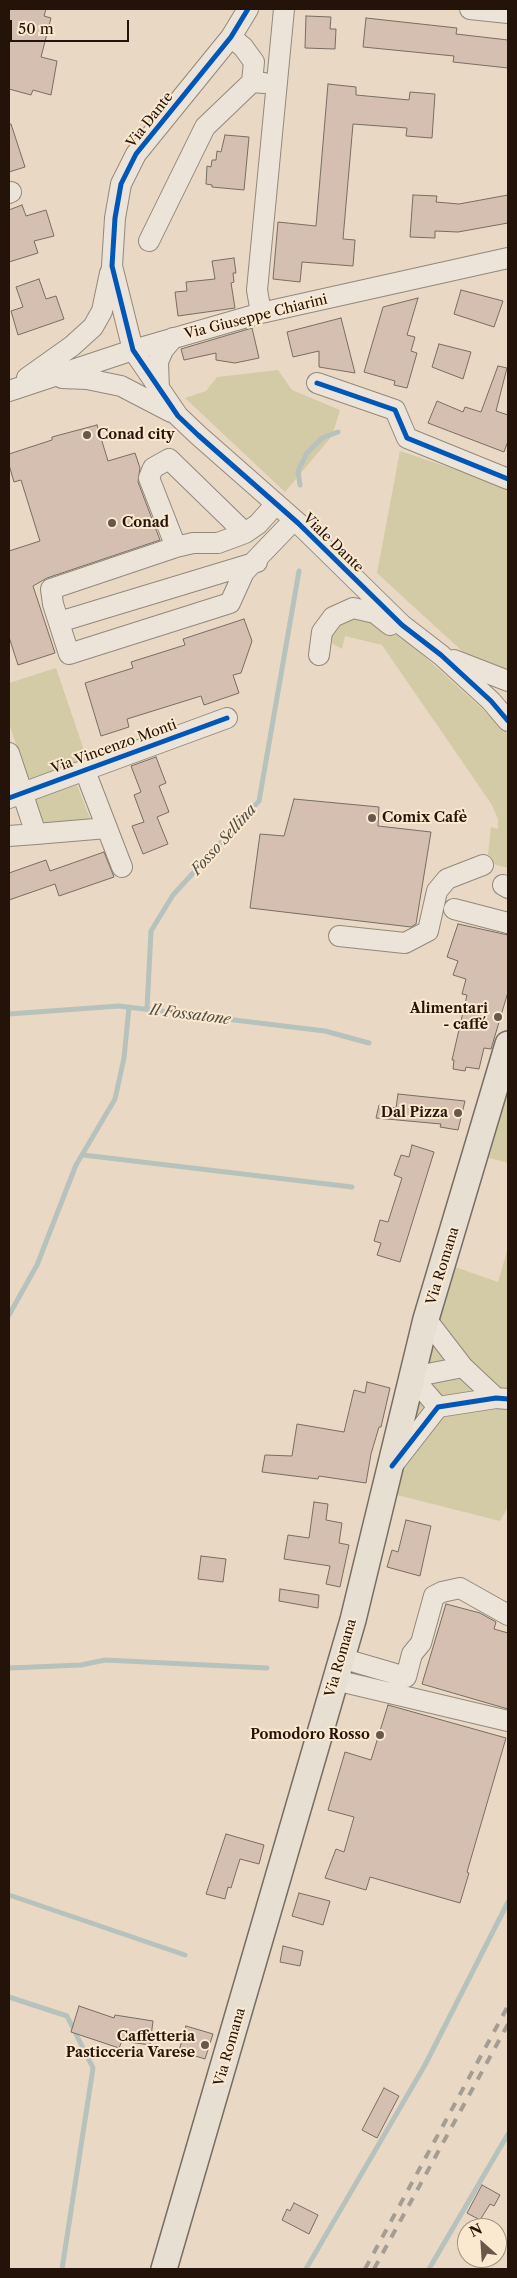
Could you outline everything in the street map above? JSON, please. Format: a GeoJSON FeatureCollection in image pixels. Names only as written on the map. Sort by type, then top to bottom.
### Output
{"type":"FeatureCollection","features":[{"type":"Feature","properties":{"kind":"main road","name":"Via Romana"},"geometry":{"type":"LineString","coordinates":[[168,2267],[338,1669],[392,1466],[426,1319],[508,1044]]}},
{"type":"Feature","properties":{"kind":"street","name":"Via Dante"},"geometry":{"type":"LineString","coordinates":[[133,350],[112,266],[115,218],[121,184],[136,154],[230,36],[248,9]]}},
{"type":"Feature","properties":{"kind":"street"},"geometry":{"type":"LineString","coordinates":[[261,313],[257,290],[284,9]]}},
{"type":"Feature","properties":{"kind":"street"},"geometry":{"type":"LineString","coordinates":[[470,9],[508,13]]}},
{"type":"Feature","properties":{"kind":"street"},"geometry":{"type":"LineString","coordinates":[[149,241],[205,127],[252,82],[254,62],[243,47],[230,36]]}},
{"type":"Feature","properties":{"kind":"street"},"geometry":{"type":"LineString","coordinates":[[252,82],[276,84]]}},
{"type":"Feature","properties":{"kind":"street","name":"Via Giuseppe Chiarini"},"geometry":{"type":"LineString","coordinates":[[18,393],[50,377],[133,350],[261,313],[508,258]]}},
{"type":"Feature","properties":{"kind":"street"},"geometry":{"type":"LineString","coordinates":[[18,393],[93,327],[102,311],[112,266]]}},
{"type":"Feature","properties":{"kind":"street"},"geometry":{"type":"LineString","coordinates":[[159,390],[158,362],[163,350],[173,338]]}},
{"type":"Feature","properties":{"kind":"street","name":"Viale Dante"},"geometry":{"type":"LineString","coordinates":[[133,350],[178,416],[275,505],[294,520],[402,625],[441,655],[491,701],[508,721]]}},
{"type":"Feature","properties":{"kind":"street"},"geometry":{"type":"LineString","coordinates":[[50,377],[87,379],[121,386],[178,416]]}},
{"type":"Feature","properties":{"kind":"street"},"geometry":{"type":"LineString","coordinates":[[316,383],[395,410],[407,438],[508,479]]}},
{"type":"Feature","properties":{"kind":"street"},"geometry":{"type":"LineString","coordinates":[[176,547],[148,478],[153,468],[169,459],[245,534]]}},
{"type":"Feature","properties":{"kind":"street"},"geometry":{"type":"LineString","coordinates":[[275,505],[258,524],[245,534],[218,543],[192,543],[176,547],[51,590],[69,654],[230,603],[244,572],[256,562],[294,520]]}},
{"type":"Feature","properties":{"kind":"street"},"geometry":{"type":"LineString","coordinates":[[59,622],[256,562]]}},
{"type":"Feature","properties":{"kind":"street"},"geometry":{"type":"LineString","coordinates":[[319,655],[322,632],[333,617],[353,608],[375,612],[387,625],[402,625]]}},
{"type":"Feature","properties":{"kind":"street"},"geometry":{"type":"LineString","coordinates":[[441,655],[508,681]]}},
{"type":"Feature","properties":{"kind":"street","name":"Via Vincenzo Monti"},"geometry":{"type":"LineString","coordinates":[[15,796],[227,718]]}},
{"type":"Feature","properties":{"kind":"street"},"geometry":{"type":"LineString","coordinates":[[9,753],[15,796],[36,834]]}},
{"type":"Feature","properties":{"kind":"street"},"geometry":{"type":"LineString","coordinates":[[85,770],[122,867]]}},
{"type":"Feature","properties":{"kind":"street"},"geometry":{"type":"LineString","coordinates":[[9,836],[108,828]]}},
{"type":"Feature","properties":{"kind":"street"},"geometry":{"type":"LineString","coordinates":[[339,936],[405,943],[428,931],[437,891],[447,879],[483,865]]}},
{"type":"Feature","properties":{"kind":"street"},"geometry":{"type":"LineString","coordinates":[[508,883],[503,885],[508,888]]}},
{"type":"Feature","properties":{"kind":"street"},"geometry":{"type":"LineString","coordinates":[[454,909],[508,923]]}},
{"type":"Feature","properties":{"kind":"street"},"geometry":{"type":"LineString","coordinates":[[426,1319],[463,1367],[502,1399]]}},
{"type":"Feature","properties":{"kind":"street"},"geometry":{"type":"LineString","coordinates":[[438,1407],[412,1378],[463,1367]]}},
{"type":"Feature","properties":{"kind":"street"},"geometry":{"type":"LineString","coordinates":[[392,1466],[438,1407],[502,1399]]}},
{"type":"Feature","properties":{"kind":"street"},"geometry":{"type":"LineString","coordinates":[[403,1685],[412,1654],[421,1643],[434,1596],[460,1588],[508,1614]]}},
{"type":"Feature","properties":{"kind":"street"},"geometry":{"type":"LineString","coordinates":[[338,1669],[403,1685],[508,1721]]}},
{"type":"Feature","properties":{"kind":"shaded area"},"geometry":{"type":"Polygon","coordinates":[[[278,370],[292,390],[340,410],[332,436],[285,492],[185,398],[206,391],[217,377],[278,370]]]}},
{"type":"Feature","properties":{"kind":"shaded area"},"geometry":{"type":"Polygon","coordinates":[[[400,451],[508,487],[508,670],[474,662],[377,573],[400,451]]]}},
{"type":"Feature","properties":{"kind":"shaded area"},"geometry":{"type":"Polygon","coordinates":[[[354,615],[369,617],[412,645],[502,727],[508,735],[508,868],[496,865],[488,855],[491,827],[498,829],[498,819],[492,805],[382,645],[345,636],[342,649],[333,644],[330,634],[336,621],[354,615]]]}},
{"type":"Feature","properties":{"kind":"shaded area"},"geometry":{"type":"Polygon","coordinates":[[[56,668],[87,759],[35,779],[27,778],[9,723],[9,683],[56,668]]]}},
{"type":"Feature","properties":{"kind":"shaded area"},"geometry":{"type":"Polygon","coordinates":[[[77,785],[91,821],[44,826],[35,798],[77,785]]]}},
{"type":"Feature","properties":{"kind":"shaded area"},"geometry":{"type":"Polygon","coordinates":[[[508,1087],[508,1163],[489,1158],[508,1087]]]}},
{"type":"Feature","properties":{"kind":"shaded area"},"geometry":{"type":"Polygon","coordinates":[[[508,1248],[508,1507],[500,1521],[385,1492],[412,1377],[455,1267],[498,1282],[508,1248]]]}},
{"type":"Feature","properties":{"kind":"building"},"geometry":{"type":"Polygon","coordinates":[[[9,9],[46,9],[44,16],[51,18],[41,57],[57,61],[51,95],[33,90],[31,95],[9,89],[9,9]]]}},
{"type":"Feature","properties":{"kind":"building"},"geometry":{"type":"Polygon","coordinates":[[[306,16],[331,17],[330,29],[336,29],[335,49],[305,48],[306,16]]]}},
{"type":"Feature","properties":{"kind":"building"},"geometry":{"type":"Polygon","coordinates":[[[366,18],[457,28],[456,34],[508,40],[508,68],[453,62],[454,56],[363,47],[366,18]]]}},
{"type":"Feature","properties":{"kind":"building"},"geometry":{"type":"Polygon","coordinates":[[[328,84],[356,87],[356,95],[409,100],[410,92],[435,94],[432,138],[406,136],[407,128],[353,124],[343,239],[355,240],[353,266],[302,262],[300,282],[273,279],[278,222],[316,226],[328,84]]]}},
{"type":"Feature","properties":{"kind":"building"},"geometry":{"type":"Polygon","coordinates":[[[9,124],[11,124],[25,167],[9,172],[9,124]]]}},
{"type":"Feature","properties":{"kind":"building"},"geometry":{"type":"Polygon","coordinates":[[[225,135],[249,137],[244,190],[212,187],[212,185],[206,184],[207,166],[211,167],[212,160],[216,160],[217,151],[221,152],[225,135]]]}},
{"type":"Feature","properties":{"kind":"building"},"geometry":{"type":"Polygon","coordinates":[[[413,195],[437,196],[436,202],[459,204],[508,195],[508,223],[458,232],[435,231],[435,238],[410,237],[413,195]]]}},
{"type":"Feature","properties":{"kind":"building"},"geometry":{"type":"Polygon","coordinates":[[[22,205],[26,216],[46,210],[54,236],[34,241],[38,253],[9,262],[9,210],[22,205]]]}},
{"type":"Feature","properties":{"kind":"building"},"geometry":{"type":"Polygon","coordinates":[[[234,258],[236,273],[233,273],[234,282],[231,283],[235,308],[178,316],[175,292],[187,291],[186,282],[215,279],[212,261],[234,258]]]}},
{"type":"Feature","properties":{"kind":"building"},"geometry":{"type":"Polygon","coordinates":[[[39,279],[46,299],[56,296],[64,319],[18,335],[11,311],[23,307],[16,287],[39,279]]]}},
{"type":"Feature","properties":{"kind":"building"},"geometry":{"type":"Polygon","coordinates":[[[461,290],[503,301],[494,327],[454,314],[461,290]]]}},
{"type":"Feature","properties":{"kind":"building"},"geometry":{"type":"Polygon","coordinates":[[[418,298],[407,335],[415,337],[411,351],[417,353],[407,388],[394,385],[395,381],[364,372],[383,307],[418,298]]]}},
{"type":"Feature","properties":{"kind":"building"},"geometry":{"type":"Polygon","coordinates":[[[341,318],[355,373],[319,367],[319,351],[293,357],[287,332],[341,318]]]}},
{"type":"Feature","properties":{"kind":"building"},"geometry":{"type":"Polygon","coordinates":[[[252,328],[259,358],[235,363],[216,360],[216,353],[184,360],[181,349],[252,328]]]}},
{"type":"Feature","properties":{"kind":"building"},"geometry":{"type":"Polygon","coordinates":[[[439,344],[471,352],[463,379],[432,367],[439,344]]]}},
{"type":"Feature","properties":{"kind":"building"},"geometry":{"type":"Polygon","coordinates":[[[498,366],[507,368],[496,411],[508,415],[508,441],[504,452],[428,423],[437,401],[463,412],[465,407],[481,412],[498,366]]]}},
{"type":"Feature","properties":{"kind":"building"},"geometry":{"type":"Polygon","coordinates":[[[97,425],[108,461],[135,453],[140,468],[138,482],[160,540],[47,578],[33,586],[55,653],[18,665],[9,637],[9,551],[40,541],[21,480],[14,482],[9,465],[9,454],[52,440],[52,437],[97,425]]]}},
{"type":"Feature","properties":{"kind":"building"},"geometry":{"type":"Polygon","coordinates":[[[244,619],[252,641],[241,673],[233,675],[239,693],[204,705],[201,696],[127,719],[129,727],[101,736],[85,683],[133,668],[131,662],[185,645],[183,639],[244,619]]]}},
{"type":"Feature","properties":{"kind":"building"},"geometry":{"type":"Polygon","coordinates":[[[156,757],[166,783],[159,786],[169,812],[157,817],[168,844],[143,854],[132,826],[144,822],[134,795],[141,792],[131,766],[156,757]]]}},
{"type":"Feature","properties":{"kind":"building"},"geometry":{"type":"Polygon","coordinates":[[[294,799],[379,807],[378,826],[431,832],[416,924],[411,927],[250,908],[260,834],[284,836],[294,799]]]}},
{"type":"Feature","properties":{"kind":"building"},"geometry":{"type":"Polygon","coordinates":[[[104,852],[114,877],[59,896],[55,884],[9,900],[9,873],[46,860],[50,871],[104,852]]]}},
{"type":"Feature","properties":{"kind":"building"},"geometry":{"type":"Polygon","coordinates":[[[458,924],[508,935],[508,992],[491,1049],[484,1048],[479,1069],[466,1067],[465,1071],[453,1069],[454,1060],[452,1060],[467,995],[462,994],[466,979],[453,975],[458,961],[447,957],[458,924]]]}},
{"type":"Feature","properties":{"kind":"building"},"geometry":{"type":"Polygon","coordinates":[[[398,1094],[465,1101],[458,1130],[440,1127],[441,1124],[376,1118],[379,1105],[396,1108],[398,1094]]]}},
{"type":"Feature","properties":{"kind":"building"},"geometry":{"type":"Polygon","coordinates":[[[412,1145],[434,1152],[400,1262],[377,1255],[381,1243],[374,1241],[380,1220],[388,1222],[402,1178],[394,1175],[401,1155],[409,1157],[412,1145]]]}},
{"type":"Feature","properties":{"kind":"building"},"geometry":{"type":"Polygon","coordinates":[[[367,1382],[390,1388],[381,1427],[379,1427],[371,1454],[366,1483],[319,1476],[318,1479],[262,1472],[265,1455],[292,1456],[297,1424],[344,1432],[354,1390],[365,1393],[367,1382]]]}},
{"type":"Feature","properties":{"kind":"building"},"geometry":{"type":"Polygon","coordinates":[[[314,1502],[328,1504],[326,1520],[342,1523],[339,1543],[349,1545],[340,1587],[326,1584],[330,1566],[284,1559],[288,1535],[309,1538],[314,1502]]]}},
{"type":"Feature","properties":{"kind":"building"},"geometry":{"type":"Polygon","coordinates":[[[406,1520],[431,1526],[420,1576],[387,1567],[392,1550],[398,1552],[406,1520]]]}},
{"type":"Feature","properties":{"kind":"building"},"geometry":{"type":"Polygon","coordinates":[[[201,1556],[226,1559],[223,1582],[198,1579],[201,1556]]]}},
{"type":"Feature","properties":{"kind":"building"},"geometry":{"type":"Polygon","coordinates":[[[280,1589],[319,1595],[318,1608],[279,1601],[280,1589]]]}},
{"type":"Feature","properties":{"kind":"building"},"geometry":{"type":"Polygon","coordinates":[[[446,1604],[480,1613],[496,1622],[494,1629],[508,1633],[508,1709],[422,1684],[446,1604]]]}},
{"type":"Feature","properties":{"kind":"building"},"geometry":{"type":"Polygon","coordinates":[[[388,1705],[506,1738],[467,1872],[469,1873],[460,1903],[370,1877],[366,1890],[325,1878],[336,1849],[344,1852],[354,1817],[328,1810],[345,1752],[371,1760],[388,1705]]]}},
{"type":"Feature","properties":{"kind":"building"},"geometry":{"type":"Polygon","coordinates":[[[226,1834],[264,1845],[259,1864],[240,1859],[231,1888],[228,1887],[225,1899],[206,1894],[226,1834]]]}},
{"type":"Feature","properties":{"kind":"building"},"geometry":{"type":"Polygon","coordinates":[[[299,1893],[330,1901],[323,1925],[292,1916],[299,1893]]]}},
{"type":"Feature","properties":{"kind":"building"},"geometry":{"type":"Polygon","coordinates":[[[283,1946],[303,1951],[300,1966],[280,1962],[283,1946]]]}},
{"type":"Feature","properties":{"kind":"building"},"geometry":{"type":"Polygon","coordinates":[[[79,2006],[114,2018],[115,2015],[153,2021],[150,2045],[122,2041],[119,2048],[71,2032],[79,2006]]]}},
{"type":"Feature","properties":{"kind":"building"},"geometry":{"type":"Polygon","coordinates":[[[186,2026],[213,2034],[205,2059],[179,2051],[186,2026]]]}},
{"type":"Feature","properties":{"kind":"building"},"geometry":{"type":"Polygon","coordinates":[[[384,2088],[399,2096],[377,2138],[362,2130],[384,2088]]]}},
{"type":"Feature","properties":{"kind":"building"},"geometry":{"type":"Polygon","coordinates":[[[482,2185],[500,2195],[494,2206],[490,2204],[481,2218],[476,2218],[467,2213],[482,2185]]]}},
{"type":"Feature","properties":{"kind":"building"},"geometry":{"type":"Polygon","coordinates":[[[294,2203],[318,2215],[309,2234],[282,2220],[287,2209],[290,2211],[294,2203]]]}},
{"type":"Feature","properties":{"kind":"waterway","name":"Fosso Sellina"},"geometry":{"type":"LineString","coordinates":[[300,485],[298,471],[307,453],[322,438],[338,432]]}},
{"type":"Feature","properties":{"kind":"waterway","name":"Fosso Sellina"},"geometry":{"type":"LineString","coordinates":[[147,1009],[151,931],[173,895],[259,801],[299,571]]}},
{"type":"Feature","properties":{"kind":"waterway","name":"Il Fossatone"},"geometry":{"type":"LineString","coordinates":[[9,1014],[119,1006],[325,1031],[369,1043]]}},
{"type":"Feature","properties":{"kind":"waterway"},"geometry":{"type":"LineString","coordinates":[[9,1315],[37,1265],[76,1165],[115,1099],[124,1058],[129,1007]]}},
{"type":"Feature","properties":{"kind":"waterway"},"geometry":{"type":"LineString","coordinates":[[83,1155],[352,1187]]}},
{"type":"Feature","properties":{"kind":"waterway"},"geometry":{"type":"LineString","coordinates":[[9,1668],[81,1665],[105,1660],[267,1668]]}},
{"type":"Feature","properties":{"kind":"waterway"},"geometry":{"type":"LineString","coordinates":[[9,1895],[185,1955]]}},
{"type":"Feature","properties":{"kind":"waterway"},"geometry":{"type":"LineString","coordinates":[[306,2269],[425,2065],[508,1902]]}},
{"type":"Feature","properties":{"kind":"waterway"},"geometry":{"type":"LineString","coordinates":[[9,1997],[67,2016],[93,2068],[62,2269]]}},
{"type":"Feature","properties":{"kind":"waterway"},"geometry":{"type":"LineString","coordinates":[[429,2269],[508,2134]]}},
{"type":"Feature","properties":{"kind":"railway"},"geometry":{"type":"LineString","coordinates":[[365,2269],[508,2006]]}},
{"type":"Feature","properties":{"kind":"railway"},"geometry":{"type":"LineString","coordinates":[[374,2269],[508,2024]]}},
{"type":"Feature","properties":{"kind":"cycle path"},"geometry":{"type":"LineString","coordinates":[[248,9],[231,37],[136,154],[121,184],[115,218],[112,266],[133,350],[178,416],[298,523],[402,625],[441,655],[491,701],[508,721]]}},
{"type":"Feature","properties":{"kind":"cycle path"},"geometry":{"type":"LineString","coordinates":[[317,383],[395,410],[407,438],[508,479]]}},
{"type":"Feature","properties":{"kind":"cycle path"},"geometry":{"type":"LineString","coordinates":[[9,798],[227,718]]}},
{"type":"Feature","properties":{"kind":"cycle path"},"geometry":{"type":"LineString","coordinates":[[392,1466],[438,1407],[496,1398],[508,1399]]}},
{"type":"Feature","properties":{"kind":"place","name":"Conad city"},"geometry":{"type":"Point","coordinates":[87,435]}},
{"type":"Feature","properties":{"kind":"place","name":"Conad"},"geometry":{"type":"Point","coordinates":[112,523]}},
{"type":"Feature","properties":{"kind":"place","name":"Comix Cafè"},"geometry":{"type":"Point","coordinates":[372,818]}},
{"type":"Feature","properties":{"kind":"place","name":"Alimentari - caffé"},"geometry":{"type":"Point","coordinates":[498,1017]}},
{"type":"Feature","properties":{"kind":"place","name":"Dal Pizza"},"geometry":{"type":"Point","coordinates":[458,1113]}},
{"type":"Feature","properties":{"kind":"place","name":"Pomodoro Rosso"},"geometry":{"type":"Point","coordinates":[380,1735]}},
{"type":"Feature","properties":{"kind":"place","name":"Caffetteria Pasticceria Varese"},"geometry":{"type":"Point","coordinates":[205,2045]}}]}
